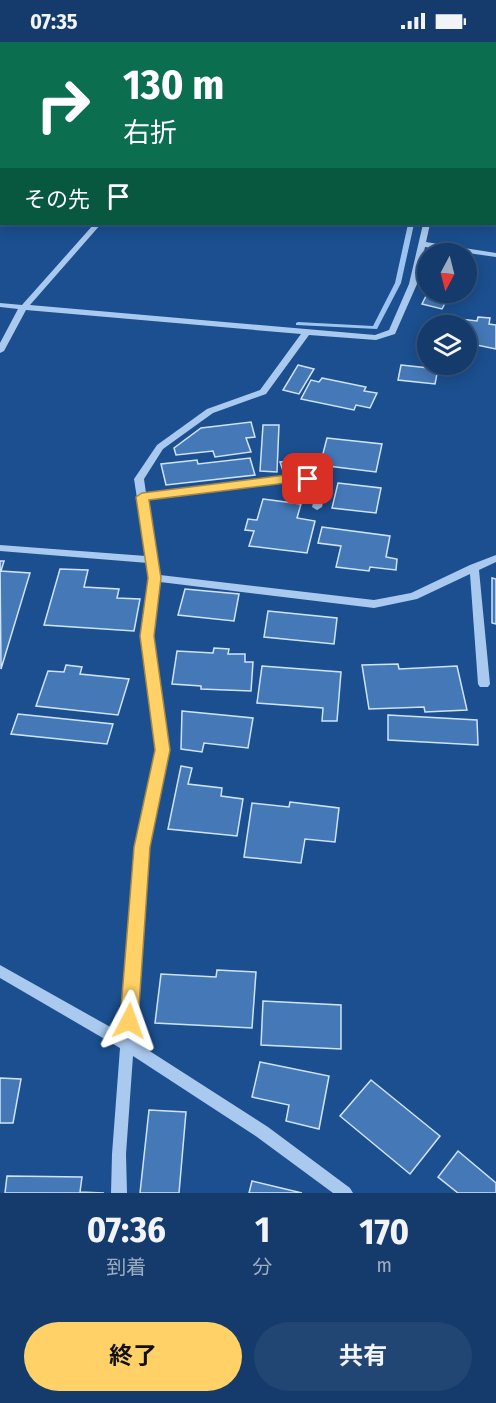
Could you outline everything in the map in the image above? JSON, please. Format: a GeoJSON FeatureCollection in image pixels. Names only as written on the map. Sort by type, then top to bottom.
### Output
{"type":"FeatureCollection","features":[{"type":"Feature","properties":{"kind":"street"},"geometry":{"type":"LineString","coordinates":[[0,351],[23,308],[96,225]]}},
{"type":"Feature","properties":{"kind":"street"},"geometry":{"type":"LineString","coordinates":[[422,243],[426,225]]}},
{"type":"Feature","properties":{"kind":"street"},"geometry":{"type":"LineString","coordinates":[[477,252],[496,255]]}},
{"type":"Feature","properties":{"kind":"street"},"geometry":{"type":"LineString","coordinates":[[0,305],[376,338],[392,332],[413,284],[417,266]]}},
{"type":"Feature","properties":{"kind":"street"},"geometry":{"type":"LineString","coordinates":[[118,1193],[142,847],[163,750],[147,636],[155,578],[139,479],[159,447],[210,411],[263,392],[308,332]]}},
{"type":"Feature","properties":{"kind":"street"},"geometry":{"type":"LineString","coordinates":[[142,497],[294,478],[323,480],[317,507]]}},
{"type":"Feature","properties":{"kind":"street"},"geometry":{"type":"LineString","coordinates":[[0,548],[151,560]]}},
{"type":"Feature","properties":{"kind":"street"},"geometry":{"type":"LineString","coordinates":[[155,578],[374,604],[413,596],[496,558]]}},
{"type":"Feature","properties":{"kind":"street"},"geometry":{"type":"LineString","coordinates":[[474,567],[484,684]]}},
{"type":"Feature","properties":{"kind":"street"},"geometry":{"type":"LineString","coordinates":[[0,971],[128,1043],[312,1167],[345,1193]]}},
{"type":"Feature","properties":{"kind":"building"},"geometry":{"type":"Polygon","coordinates":[[[422,303],[445,303],[442,309],[422,303]]]}},
{"type":"Feature","properties":{"kind":"building"},"geometry":{"type":"Polygon","coordinates":[[[478,317],[490,318],[489,324],[496,325],[496,349],[477,345],[478,317]]]}},
{"type":"Feature","properties":{"kind":"building"},"geometry":{"type":"Polygon","coordinates":[[[298,365],[314,369],[299,394],[283,390],[298,365]]]}},
{"type":"Feature","properties":{"kind":"building"},"geometry":{"type":"Polygon","coordinates":[[[401,365],[417,367],[417,375],[437,375],[435,384],[398,380],[401,365]]]}},
{"type":"Feature","properties":{"kind":"building"},"geometry":{"type":"Polygon","coordinates":[[[322,378],[366,387],[364,391],[377,393],[370,408],[356,405],[354,410],[301,399],[311,380],[319,382],[322,378]]]}},
{"type":"Feature","properties":{"kind":"building"},"geometry":{"type":"Polygon","coordinates":[[[251,422],[255,437],[246,438],[251,452],[215,457],[213,451],[176,455],[174,448],[201,428],[251,422]]]}},
{"type":"Feature","properties":{"kind":"building"},"geometry":{"type":"Polygon","coordinates":[[[263,425],[279,425],[277,472],[260,471],[263,425]]]}},
{"type":"Feature","properties":{"kind":"building"},"geometry":{"type":"Polygon","coordinates":[[[327,438],[382,444],[376,472],[320,465],[327,438]]]}},
{"type":"Feature","properties":{"kind":"building"},"geometry":{"type":"Polygon","coordinates":[[[250,458],[255,475],[166,485],[161,464],[197,460],[198,464],[250,458]]]}},
{"type":"Feature","properties":{"kind":"building"},"geometry":{"type":"Polygon","coordinates":[[[302,460],[305,469],[283,471],[280,462],[302,460]]]}},
{"type":"Feature","properties":{"kind":"building"},"geometry":{"type":"Polygon","coordinates":[[[338,483],[381,488],[376,513],[332,508],[338,483]]]}},
{"type":"Feature","properties":{"kind":"building"},"geometry":{"type":"Polygon","coordinates":[[[263,499],[301,504],[297,518],[315,521],[307,553],[249,546],[254,531],[245,530],[248,519],[257,520],[263,499]]]}},
{"type":"Feature","properties":{"kind":"building"},"geometry":{"type":"Polygon","coordinates":[[[322,527],[390,536],[386,557],[397,559],[396,570],[370,567],[369,571],[336,567],[341,546],[318,543],[322,527]]]}},
{"type":"Feature","properties":{"kind":"building"},"geometry":{"type":"Polygon","coordinates":[[[0,561],[4,561],[1,571],[30,573],[1,669],[0,561]]]}},
{"type":"Feature","properties":{"kind":"building"},"geometry":{"type":"Polygon","coordinates":[[[60,569],[88,570],[84,587],[119,589],[117,598],[140,599],[134,631],[44,625],[60,569]]]}},
{"type":"Feature","properties":{"kind":"building"},"geometry":{"type":"Polygon","coordinates":[[[492,578],[496,579],[496,624],[492,623],[492,578]]]}},
{"type":"Feature","properties":{"kind":"building"},"geometry":{"type":"Polygon","coordinates":[[[185,589],[239,594],[234,621],[178,615],[185,589]]]}},
{"type":"Feature","properties":{"kind":"building"},"geometry":{"type":"Polygon","coordinates":[[[268,611],[337,618],[334,644],[264,637],[268,611]]]}},
{"type":"Feature","properties":{"kind":"building"},"geometry":{"type":"Polygon","coordinates":[[[214,648],[229,649],[228,654],[245,654],[245,662],[253,662],[251,691],[201,689],[201,686],[172,684],[177,651],[213,653],[214,648]]]}},
{"type":"Feature","properties":{"kind":"building"},"geometry":{"type":"Polygon","coordinates":[[[398,664],[399,669],[457,666],[467,710],[425,712],[424,707],[369,709],[362,665],[398,664]]]}},
{"type":"Feature","properties":{"kind":"building"},"geometry":{"type":"Polygon","coordinates":[[[66,665],[82,667],[80,674],[129,679],[118,715],[36,706],[48,671],[64,672],[66,665]]]}},
{"type":"Feature","properties":{"kind":"building"},"geometry":{"type":"Polygon","coordinates":[[[262,666],[341,672],[337,721],[322,721],[323,708],[257,703],[262,666]]]}},
{"type":"Feature","properties":{"kind":"building"},"geometry":{"type":"Polygon","coordinates":[[[182,711],[253,718],[248,748],[204,743],[202,752],[181,749],[182,711]]]}},
{"type":"Feature","properties":{"kind":"building"},"geometry":{"type":"Polygon","coordinates":[[[18,714],[113,724],[107,744],[11,734],[18,714]]]}},
{"type":"Feature","properties":{"kind":"building"},"geometry":{"type":"Polygon","coordinates":[[[388,715],[477,720],[478,745],[388,740],[388,715]]]}},
{"type":"Feature","properties":{"kind":"building"},"geometry":{"type":"Polygon","coordinates":[[[181,766],[192,768],[188,784],[222,788],[221,796],[243,799],[237,836],[168,829],[181,766]]]}},
{"type":"Feature","properties":{"kind":"building"},"geometry":{"type":"Polygon","coordinates":[[[290,802],[339,808],[335,842],[305,839],[301,863],[244,857],[252,803],[289,807],[290,802]]]}},
{"type":"Feature","properties":{"kind":"building"},"geometry":{"type":"Polygon","coordinates":[[[217,970],[256,972],[252,1028],[155,1023],[161,974],[216,977],[217,970]]]}},
{"type":"Feature","properties":{"kind":"building"},"geometry":{"type":"Polygon","coordinates":[[[263,1001],[341,1005],[341,1049],[261,1045],[263,1001]]]}},
{"type":"Feature","properties":{"kind":"building"},"geometry":{"type":"Polygon","coordinates":[[[260,1062],[329,1076],[319,1129],[286,1121],[289,1105],[252,1097],[260,1062]]]}},
{"type":"Feature","properties":{"kind":"building"},"geometry":{"type":"Polygon","coordinates":[[[0,1078],[21,1079],[13,1123],[0,1123],[0,1078]]]}},
{"type":"Feature","properties":{"kind":"building"},"geometry":{"type":"Polygon","coordinates":[[[371,1080],[440,1136],[410,1174],[340,1116],[371,1080]]]}},
{"type":"Feature","properties":{"kind":"building"},"geometry":{"type":"Polygon","coordinates":[[[149,1110],[186,1112],[179,1193],[140,1193],[149,1110]]]}},
{"type":"Feature","properties":{"kind":"building"},"geometry":{"type":"Polygon","coordinates":[[[458,1151],[496,1183],[496,1193],[458,1193],[438,1177],[458,1151]]]}},
{"type":"Feature","properties":{"kind":"building"},"geometry":{"type":"Polygon","coordinates":[[[7,1176],[82,1177],[80,1192],[104,1193],[5,1193],[7,1176]]]}},
{"type":"Feature","properties":{"kind":"building"},"geometry":{"type":"Polygon","coordinates":[[[252,1181],[302,1193],[249,1193],[252,1181]]]}},
{"type":"Feature","properties":{"kind":"waterway"},"geometry":{"type":"LineString","coordinates":[[298,324],[375,328],[398,283],[411,225]]}},
{"type":"Feature","properties":{"kind":"route"},"geometry":{"type":"LineString","coordinates":[[129,1021],[142,847],[163,750],[147,636],[155,578],[142,497],[294,478],[308,479]]}}]}
